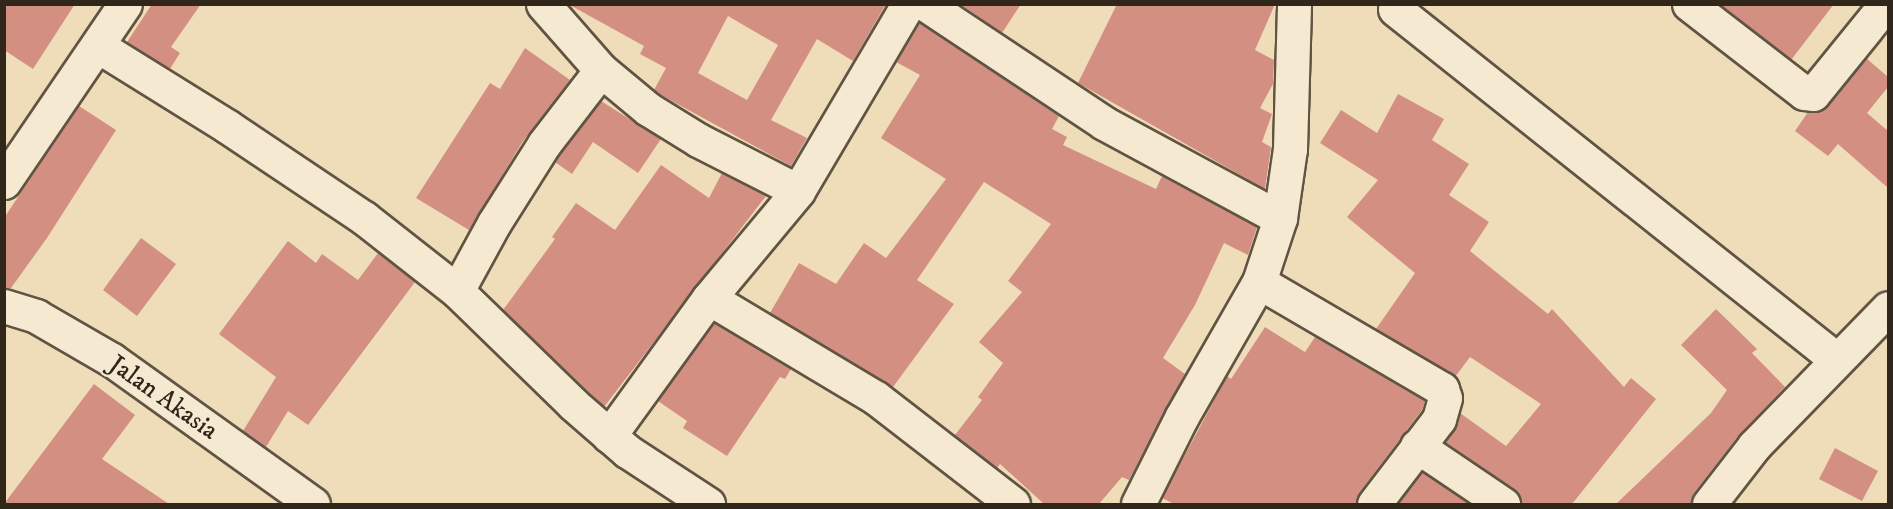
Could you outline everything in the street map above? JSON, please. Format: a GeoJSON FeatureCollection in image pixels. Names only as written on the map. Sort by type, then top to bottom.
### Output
{"type":"FeatureCollection","features":[{"type":"Feature","properties":{"kind":"street"},"geometry":{"type":"LineString","coordinates":[[4,182],[125,4]]}},
{"type":"Feature","properties":{"kind":"street"},"geometry":{"type":"LineString","coordinates":[[543,4],[601,70],[648,109],[698,140],[798,191]]}},
{"type":"Feature","properties":{"kind":"street"},"geometry":{"type":"LineString","coordinates":[[609,436],[709,298],[798,191],[908,4]]}},
{"type":"Feature","properties":{"kind":"street"},"geometry":{"type":"LineString","coordinates":[[925,4],[1104,123],[1280,218]]}},
{"type":"Feature","properties":{"kind":"street"},"geometry":{"type":"LineString","coordinates":[[1138,504],[1181,418],[1259,282],[1280,218],[1290,149],[1294,4]]}},
{"type":"Feature","properties":{"kind":"street"},"geometry":{"type":"LineString","coordinates":[[1689,5],[1804,93],[1813,94],[1886,4]]}},
{"type":"Feature","properties":{"kind":"street"},"geometry":{"type":"LineString","coordinates":[[1395,9],[1837,360]]}},
{"type":"Feature","properties":{"kind":"street"},"geometry":{"type":"LineString","coordinates":[[98,46],[228,126],[364,218],[458,291],[609,436],[708,504]]}},
{"type":"Feature","properties":{"kind":"street"},"geometry":{"type":"LineString","coordinates":[[458,291],[494,223],[544,144],[601,70]]}},
{"type":"Feature","properties":{"kind":"street"},"geometry":{"type":"LineString","coordinates":[[1259,282],[1442,389],[1444,407],[1374,504]]}},
{"type":"Feature","properties":{"kind":"street"},"geometry":{"type":"LineString","coordinates":[[709,298],[876,398],[1013,504]]}},
{"type":"Feature","properties":{"kind":"street","name":"Jalan Akasia"},"geometry":{"type":"LineString","coordinates":[[4,306],[36,316],[112,360],[313,504]]}},
{"type":"Feature","properties":{"kind":"street"},"geometry":{"type":"LineString","coordinates":[[1709,504],[1754,446],[1888,308]]}},
{"type":"Feature","properties":{"kind":"street"},"geometry":{"type":"LineString","coordinates":[[1417,446],[1503,504]]}},
{"type":"Feature","properties":{"kind":"building"},"geometry":{"type":"Polygon","coordinates":[[[4,4],[75,4],[33,69],[4,50],[4,4]]]}},
{"type":"Feature","properties":{"kind":"building"},"geometry":{"type":"Polygon","coordinates":[[[152,4],[201,4],[171,47],[180,53],[170,69],[127,42],[152,4]]]}},
{"type":"Feature","properties":{"kind":"building"},"geometry":{"type":"Polygon","coordinates":[[[568,4],[886,4],[853,61],[817,39],[771,120],[807,138],[791,166],[654,90],[666,68],[640,54],[644,46],[568,4]],[[728,16],[698,73],[747,100],[778,45],[728,16]]]}},
{"type":"Feature","properties":{"kind":"building"},"geometry":{"type":"Polygon","coordinates":[[[960,4],[1021,4],[1002,33],[960,4]]]}},
{"type":"Feature","properties":{"kind":"building"},"geometry":{"type":"Polygon","coordinates":[[[1117,4],[1275,4],[1255,50],[1274,60],[1273,84],[1260,108],[1272,114],[1262,142],[1271,147],[1265,189],[1078,83],[1117,4]]]}},
{"type":"Feature","properties":{"kind":"building"},"geometry":{"type":"Polygon","coordinates":[[[1720,4],[1834,4],[1791,60],[1720,4]]]}},
{"type":"Feature","properties":{"kind":"building"},"geometry":{"type":"Polygon","coordinates":[[[919,22],[1059,116],[1052,129],[1067,137],[1063,145],[1156,189],[1162,176],[1257,227],[1248,255],[1224,243],[1195,305],[1163,358],[1185,374],[1129,480],[1122,477],[1099,504],[1044,504],[1000,464],[997,468],[955,435],[982,400],[978,397],[1003,363],[979,342],[1022,292],[1008,281],[1051,224],[984,182],[917,280],[954,304],[893,387],[770,313],[799,263],[836,284],[864,243],[886,258],[946,179],[881,138],[920,75],[896,62],[919,22]]]}},
{"type":"Feature","properties":{"kind":"building"},"geometry":{"type":"Polygon","coordinates":[[[525,48],[570,80],[523,141],[469,230],[416,198],[490,83],[500,89],[525,48]]]}},
{"type":"Feature","properties":{"kind":"building"},"geometry":{"type":"Polygon","coordinates":[[[1866,58],[1888,77],[1888,87],[1867,113],[1888,131],[1888,188],[1838,144],[1828,156],[1795,131],[1808,112],[1828,106],[1866,58]]]}},
{"type":"Feature","properties":{"kind":"building"},"geometry":{"type":"Polygon","coordinates":[[[1398,94],[1444,119],[1432,140],[1469,164],[1449,195],[1489,222],[1470,251],[1548,314],[1552,309],[1624,387],[1631,378],[1656,399],[1572,504],[1522,504],[1513,488],[1445,442],[1460,413],[1506,446],[1541,404],[1470,357],[1455,377],[1376,329],[1415,273],[1347,217],[1378,180],[1320,143],[1341,110],[1377,133],[1398,94]]]}},
{"type":"Feature","properties":{"kind":"building"},"geometry":{"type":"Polygon","coordinates":[[[601,101],[661,139],[638,173],[593,142],[572,174],[555,162],[601,101]]]}},
{"type":"Feature","properties":{"kind":"building"},"geometry":{"type":"Polygon","coordinates":[[[79,106],[116,130],[47,238],[11,288],[4,288],[4,218],[79,106]]]}},
{"type":"Feature","properties":{"kind":"building"},"geometry":{"type":"Polygon","coordinates":[[[661,165],[709,198],[722,173],[766,196],[604,407],[503,310],[555,239],[552,237],[576,203],[615,230],[661,165]]]}},
{"type":"Feature","properties":{"kind":"building"},"geometry":{"type":"Polygon","coordinates":[[[141,238],[176,264],[137,316],[103,290],[141,238]]]}},
{"type":"Feature","properties":{"kind":"building"},"geometry":{"type":"Polygon","coordinates":[[[288,241],[316,263],[322,254],[358,280],[378,253],[415,282],[308,425],[288,411],[266,447],[243,431],[276,377],[219,334],[288,241]]]}},
{"type":"Feature","properties":{"kind":"building"},"geometry":{"type":"Polygon","coordinates":[[[1716,309],[1757,349],[1752,353],[1785,387],[1739,435],[1694,493],[1691,504],[1616,504],[1711,413],[1727,390],[1681,345],[1716,309]]]}},
{"type":"Feature","properties":{"kind":"building"},"geometry":{"type":"Polygon","coordinates":[[[714,323],[791,369],[785,379],[780,377],[727,456],[683,428],[687,421],[658,401],[714,323]]]}},
{"type":"Feature","properties":{"kind":"building"},"geometry":{"type":"Polygon","coordinates":[[[1265,327],[1305,352],[1315,337],[1425,401],[1422,410],[1359,493],[1356,504],[1174,504],[1162,498],[1227,376],[1231,379],[1265,327]]]}},
{"type":"Feature","properties":{"kind":"building"},"geometry":{"type":"Polygon","coordinates":[[[94,384],[135,415],[102,459],[169,504],[4,504],[94,384]]]}},
{"type":"Feature","properties":{"kind":"building"},"geometry":{"type":"Polygon","coordinates":[[[1835,448],[1878,471],[1862,501],[1819,479],[1835,448]]]}},
{"type":"Feature","properties":{"kind":"building"},"geometry":{"type":"Polygon","coordinates":[[[1422,472],[1470,504],[1397,504],[1422,472]]]}}]}
